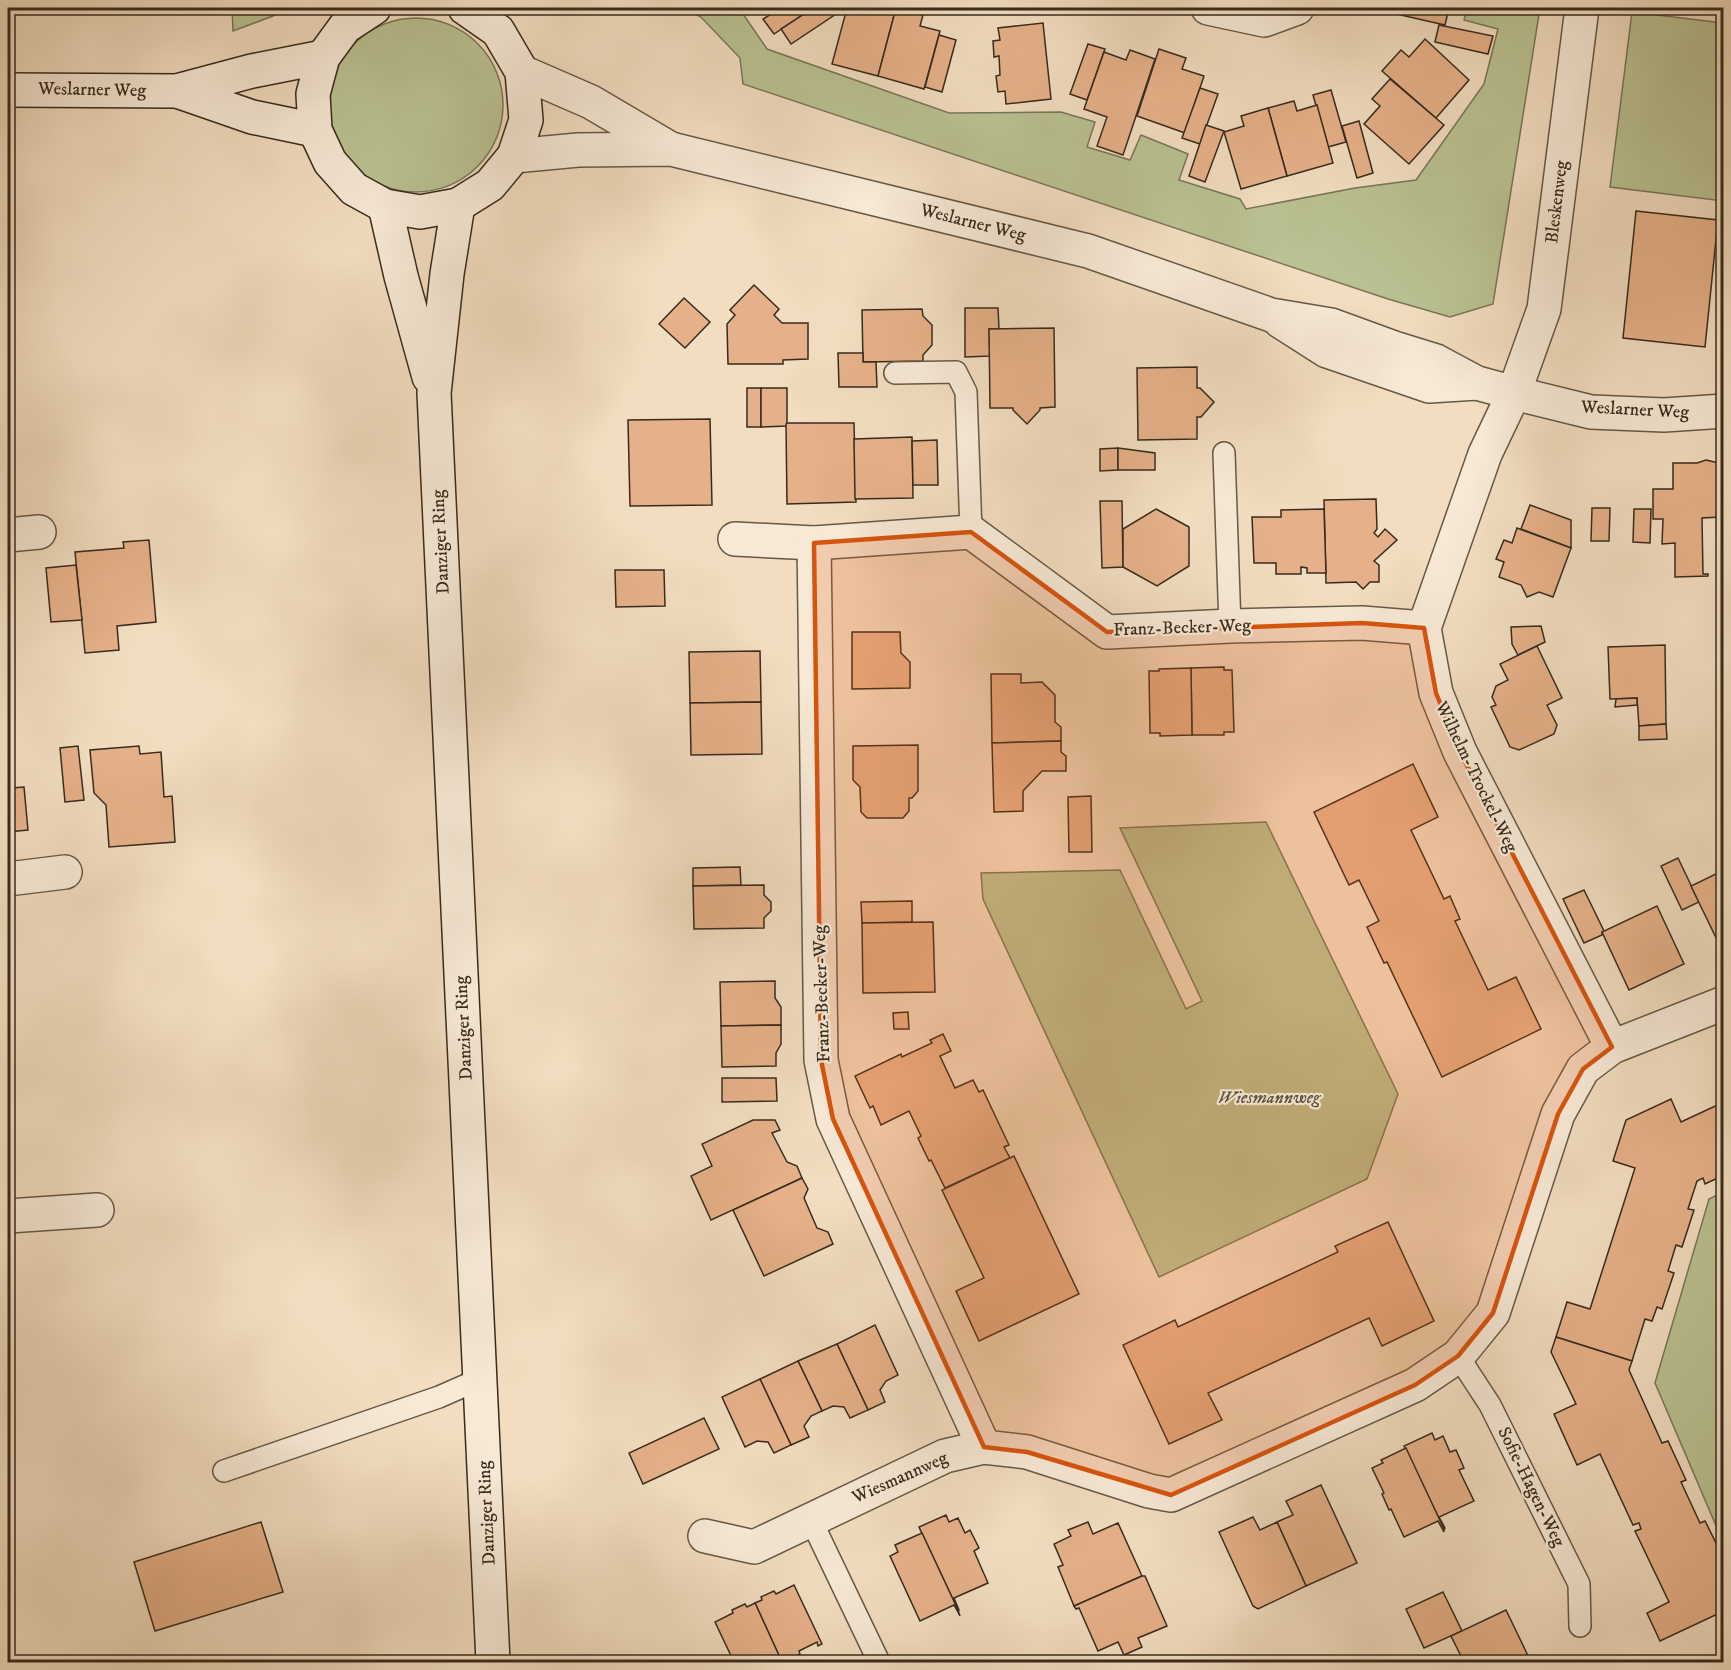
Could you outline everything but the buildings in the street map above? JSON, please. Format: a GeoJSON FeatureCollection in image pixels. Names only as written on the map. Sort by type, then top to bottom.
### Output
{"type":"FeatureCollection","features":[{"type":"Feature","properties":{"kind":"street"},"geometry":{"type":"LineString","coordinates":[[374,8],[345,27],[323,57],[313,94],[315,130],[330,162],[354,189],[385,206],[420,212],[458,205],[490,185],[514,156],[526,120],[522,72],[498,31],[465,8]]}},
{"type":"Feature","properties":{"kind":"street"},"geometry":{"type":"LineString","coordinates":[[1208,8],[1264,20],[1297,8]]}},
{"type":"Feature","properties":{"kind":"street","name":"Bleskenweg"},"geometry":{"type":"LineString","coordinates":[[1514,393],[1544,309],[1582,8]]}},
{"type":"Feature","properties":{"kind":"street","name":"Weslarner Weg"},"geometry":{"type":"LineString","coordinates":[[8,90],[177,91],[252,71],[323,57]]}},
{"type":"Feature","properties":{"kind":"street","name":"Weslarner Weg"},"geometry":{"type":"LineString","coordinates":[[522,72],[591,102],[671,149]]}},
{"type":"Feature","properties":{"kind":"street","name":"Weslarner Weg"},"geometry":{"type":"LineString","coordinates":[[177,91],[252,117],[315,130]]}},
{"type":"Feature","properties":{"kind":"street","name":"Weslarner Weg"},"geometry":{"type":"LineString","coordinates":[[514,156],[578,150],[671,149],[1088,252],[1271,315],[1331,325],[1436,361],[1477,383],[1514,393],[1591,412],[1664,415],[1724,411]]}},
{"type":"Feature","properties":{"kind":"street","name":"Danziger Ring"},"geometry":{"type":"LineString","coordinates":[[458,205],[447,274],[434,393],[494,1662]]}},
{"type":"Feature","properties":{"kind":"street","name":"Danziger Ring"},"geometry":{"type":"LineString","coordinates":[[385,206],[401,276],[434,393]]}},
{"type":"Feature","properties":{"kind":"street","name":"Wilhelm-Trockel-Weg"},"geometry":{"type":"LineString","coordinates":[[1514,393],[1485,454],[1424,628],[1436,693],[1460,752],[1612,1047]]}},
{"type":"Feature","properties":{"kind":"street"},"geometry":{"type":"LineString","coordinates":[[735,539],[814,543],[971,532]]}},
{"type":"Feature","properties":{"kind":"street","name":"Franz-Becker-Weg"},"geometry":{"type":"LineString","coordinates":[[971,532],[1107,632],[1362,623],[1424,628]]}},
{"type":"Feature","properties":{"kind":"street","name":"Franz-Becker-Weg"},"geometry":{"type":"LineString","coordinates":[[814,543],[821,1060],[833,1119],[984,1447]]}},
{"type":"Feature","properties":{"kind":"street"},"geometry":{"type":"LineString","coordinates":[[8,879],[65,872]]}},
{"type":"Feature","properties":{"kind":"street","name":"Wiesmannweg"},"geometry":{"type":"LineString","coordinates":[[705,1536],[754,1547],[945,1456],[984,1447],[1027,1452],[1170,1496],[1415,1385],[1458,1356],[1493,1314],[1558,1114],[1583,1069],[1612,1047],[1724,1003]]}},
{"type":"Feature","properties":{"kind":"street"},"geometry":{"type":"LineString","coordinates":[[8,1216],[97,1210]]}},
{"type":"Feature","properties":{"kind":"lane"},"geometry":{"type":"LineString","coordinates":[[895,373],[956,372],[966,392],[971,532]]}},
{"type":"Feature","properties":{"kind":"lane"},"geometry":{"type":"LineString","coordinates":[[1224,453],[1230,626]]}},
{"type":"Feature","properties":{"kind":"lane","name":"Sofie-Hagen-Weg"},"geometry":{"type":"LineString","coordinates":[[1458,1356],[1490,1405],[1579,1584],[1580,1626]]}},
{"type":"Feature","properties":{"kind":"lane"},"geometry":{"type":"LineString","coordinates":[[224,1470],[439,1397],[480,1379]]}},
{"type":"Feature","properties":{"kind":"lane"},"geometry":{"type":"LineString","coordinates":[[811,1520],[879,1662]]}},
{"type":"Feature","properties":{"kind":"highlighted area"},"geometry":{"type":"Polygon","coordinates":[[[971,532],[1107,632],[1362,623],[1424,628],[1436,693],[1460,752],[1612,1047],[1583,1069],[1558,1114],[1493,1313],[1458,1356],[1415,1385],[1171,1495],[1027,1452],[984,1447],[833,1119],[821,1060],[814,543],[971,532]]]}},
{"type":"Feature","properties":{"kind":"green space"},"geometry":{"type":"Polygon","coordinates":[[[232,8],[287,8],[273,16],[233,31],[232,8]]]}},
{"type":"Feature","properties":{"kind":"green space"},"geometry":{"type":"Polygon","coordinates":[[[683,8],[739,8],[767,49],[949,113],[1061,112],[1095,122],[1087,147],[1130,160],[1141,135],[1188,154],[1179,180],[1240,199],[1246,209],[1355,188],[1416,180],[1484,84],[1498,29],[1464,20],[1467,8],[1540,8],[1493,304],[1450,317],[1388,299],[743,84],[740,58],[701,17],[683,8]]]}},
{"type":"Feature","properties":{"kind":"green space"},"geometry":{"type":"Polygon","coordinates":[[[1632,12],[1723,23],[1723,201],[1610,187],[1632,12]]]}},
{"type":"Feature","properties":{"kind":"green space"},"geometry":{"type":"Polygon","coordinates":[[[416,18],[449,25],[464,33],[477,44],[488,57],[496,72],[503,105],[496,138],[488,153],[477,166],[464,177],[449,185],[416,192],[383,185],[368,177],[355,166],[344,153],[336,138],[329,105],[336,72],[344,57],[355,44],[368,33],[383,25],[416,18]]]}},
{"type":"Feature","properties":{"kind":"green space"},"geometry":{"type":"Polygon","coordinates":[[[1266,822],[1398,1094],[1367,1179],[1159,1277],[983,899],[981,873],[1120,870],[1186,1009],[1202,1001],[1120,828],[1266,822]]]}},
{"type":"Feature","properties":{"kind":"green space"},"geometry":{"type":"Polygon","coordinates":[[[1723,1192],[1723,1542],[1655,1383],[1709,1199],[1723,1192]]]}}]}
